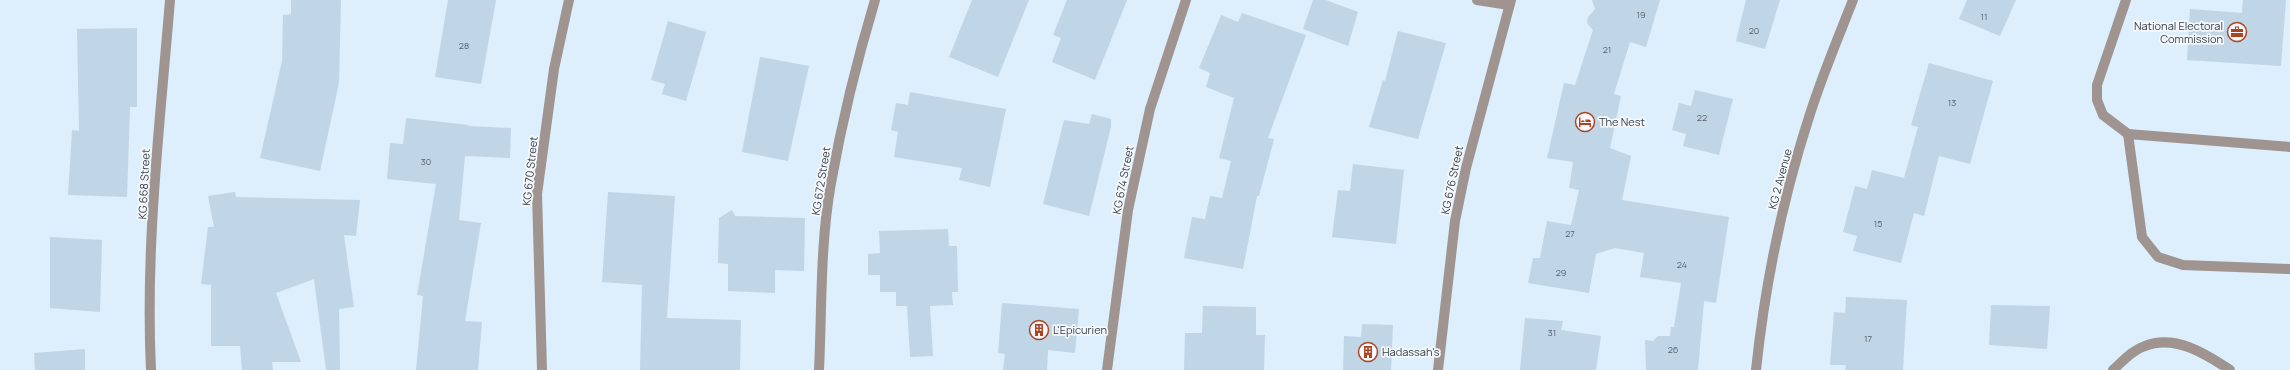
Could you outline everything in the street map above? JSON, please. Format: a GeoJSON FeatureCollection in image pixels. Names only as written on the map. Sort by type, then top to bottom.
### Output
{"type":"FeatureCollection","features":[{"type":"Feature","properties":{"kind":"street","name":"KG 668 Street"},"geometry":{"type":"LineString","coordinates":[[151,370],[148,317],[158,142],[170,0]]}},
{"type":"Feature","properties":{"kind":"street","name":"KG 670 Street"},"geometry":{"type":"LineString","coordinates":[[542,370],[537,194],[554,69],[569,0]]}},
{"type":"Feature","properties":{"kind":"street","name":"KG 672 Street"},"geometry":{"type":"LineString","coordinates":[[819,370],[825,237],[830,184],[859,54],[875,0]]}},
{"type":"Feature","properties":{"kind":"street","name":"KG 674 Street"},"geometry":{"type":"LineString","coordinates":[[1107,370],[1128,210],[1148,116],[1186,0]]}},
{"type":"Feature","properties":{"kind":"street"},"geometry":{"type":"LineString","coordinates":[[1477,0],[1510,2]]}},
{"type":"Feature","properties":{"kind":"street","name":"KG 2 Avenue"},"geometry":{"type":"LineString","coordinates":[[1756,370],[1762,312],[1780,222],[1810,114],[1852,0]]}},
{"type":"Feature","properties":{"kind":"street"},"geometry":{"type":"LineString","coordinates":[[2126,0],[2097,85],[2097,100],[2103,115],[2128,134],[2290,147]]}},
{"type":"Feature","properties":{"kind":"street","name":"KG 676 Street"},"geometry":{"type":"LineString","coordinates":[[1438,370],[1455,221],[1466,168],[1510,2]]}},
{"type":"Feature","properties":{"kind":"street"},"geometry":{"type":"LineString","coordinates":[[2128,134],[2142,237],[2158,257],[2183,265],[2290,268]]}},
{"type":"Feature","properties":{"kind":"street"},"geometry":{"type":"LineString","coordinates":[[2113,370],[2128,355],[2145,346],[2164,342],[2182,345],[2205,353],[2230,370]]}},
{"type":"Feature","properties":{"kind":"building"},"geometry":{"type":"Polygon","coordinates":[[[291,0],[341,0],[339,83],[320,171],[260,158],[282,61],[283,15],[291,14],[291,0]]]}},
{"type":"Feature","properties":{"kind":"building"},"geometry":{"type":"Polygon","coordinates":[[[448,0],[496,0],[481,84],[435,77],[448,0]]]}},
{"type":"Feature","properties":{"kind":"building"},"geometry":{"type":"Polygon","coordinates":[[[972,0],[1029,0],[998,77],[949,57],[972,0]]]}},
{"type":"Feature","properties":{"kind":"building"},"geometry":{"type":"Polygon","coordinates":[[[1067,0],[1127,0],[1095,80],[1052,62],[1061,38],[1053,35],[1067,0]]]}},
{"type":"Feature","properties":{"kind":"building"},"geometry":{"type":"Polygon","coordinates":[[[1313,0],[1326,0],[1358,12],[1348,46],[1303,29],[1313,0]]]}},
{"type":"Feature","properties":{"kind":"building"},"geometry":{"type":"Polygon","coordinates":[[[1592,0],[1660,0],[1646,47],[1630,42],[1614,94],[1621,96],[1610,148],[1631,156],[1622,200],[1729,217],[1716,303],[1704,301],[1698,370],[1646,370],[1645,340],[1653,341],[1658,336],[1670,336],[1671,327],[1674,327],[1681,283],[1640,277],[1644,253],[1615,248],[1596,254],[1589,293],[1528,283],[1533,258],[1540,258],[1547,221],[1571,225],[1579,190],[1569,188],[1573,162],[1547,158],[1564,83],[1575,85],[1593,30],[1587,23],[1588,17],[1595,9],[1592,0]]]}},
{"type":"Feature","properties":{"kind":"building"},"geometry":{"type":"Polygon","coordinates":[[[1746,0],[1780,0],[1765,49],[1736,41],[1746,0]]]}},
{"type":"Feature","properties":{"kind":"building"},"geometry":{"type":"Polygon","coordinates":[[[1967,0],[2016,0],[2000,36],[1959,19],[1967,0]]]}},
{"type":"Feature","properties":{"kind":"building"},"geometry":{"type":"Polygon","coordinates":[[[2243,0],[2286,0],[2281,66],[2187,60],[2190,9],[2242,13],[2243,0]]]}},
{"type":"Feature","properties":{"kind":"building"},"geometry":{"type":"Polygon","coordinates":[[[1242,13],[1306,35],[1268,138],[1274,139],[1259,196],[1257,196],[1243,269],[1184,258],[1192,217],[1205,219],[1210,196],[1222,198],[1231,161],[1219,158],[1234,98],[1206,87],[1210,73],[1199,68],[1221,15],[1238,22],[1242,13]]]}},
{"type":"Feature","properties":{"kind":"building"},"geometry":{"type":"Polygon","coordinates":[[[668,21],[706,32],[686,101],[662,94],[665,84],[651,80],[668,21]]]}},
{"type":"Feature","properties":{"kind":"building"},"geometry":{"type":"Polygon","coordinates":[[[137,28],[137,107],[130,107],[127,197],[68,195],[72,130],[79,131],[77,29],[137,28]]]}},
{"type":"Feature","properties":{"kind":"building"},"geometry":{"type":"Polygon","coordinates":[[[1398,31],[1446,43],[1418,139],[1369,127],[1383,80],[1385,81],[1398,31]]]}},
{"type":"Feature","properties":{"kind":"building"},"geometry":{"type":"Polygon","coordinates":[[[760,57],[809,66],[788,161],[742,152],[760,57]]]}},
{"type":"Feature","properties":{"kind":"building"},"geometry":{"type":"Polygon","coordinates":[[[1929,63],[1993,81],[1970,164],[1939,156],[1924,216],[1914,213],[1901,263],[1853,251],[1857,236],[1843,232],[1855,186],[1867,189],[1872,170],[1904,178],[1918,127],[1911,125],[1929,63]]]}},
{"type":"Feature","properties":{"kind":"building"},"geometry":{"type":"Polygon","coordinates":[[[1695,90],[1733,99],[1719,155],[1683,146],[1686,134],[1672,130],[1679,103],[1691,106],[1695,90]]]}},
{"type":"Feature","properties":{"kind":"building"},"geometry":{"type":"Polygon","coordinates":[[[910,92],[1006,109],[990,187],[959,180],[962,168],[894,157],[898,132],[891,130],[896,103],[908,105],[910,92]]]}},
{"type":"Feature","properties":{"kind":"building"},"geometry":{"type":"Polygon","coordinates":[[[1092,114],[1111,119],[1111,127],[1089,216],[1043,204],[1064,120],[1089,124],[1092,114]]]}},
{"type":"Feature","properties":{"kind":"building"},"geometry":{"type":"Polygon","coordinates":[[[406,118],[469,125],[468,126],[511,128],[510,158],[465,156],[459,220],[481,223],[465,321],[482,322],[478,370],[416,370],[423,296],[417,295],[436,184],[387,179],[390,143],[403,144],[406,118]]]}},
{"type":"Feature","properties":{"kind":"building"},"geometry":{"type":"Polygon","coordinates":[[[1353,164],[1404,170],[1396,244],[1332,237],[1338,190],[1350,191],[1353,164]]]}},
{"type":"Feature","properties":{"kind":"building"},"geometry":{"type":"Polygon","coordinates":[[[235,192],[236,197],[360,200],[356,236],[344,235],[354,307],[339,309],[340,370],[326,370],[314,279],[276,293],[301,362],[272,362],[273,370],[242,370],[240,346],[211,346],[211,285],[201,284],[208,227],[214,227],[208,196],[235,192]]]}},
{"type":"Feature","properties":{"kind":"building"},"geometry":{"type":"Polygon","coordinates":[[[608,192],[675,196],[667,318],[741,320],[740,370],[640,370],[642,285],[602,282],[608,192]]]}},
{"type":"Feature","properties":{"kind":"building"},"geometry":{"type":"Polygon","coordinates":[[[732,210],[735,216],[805,218],[804,271],[775,270],[775,293],[728,291],[728,264],[718,263],[719,218],[732,210]]]}},
{"type":"Feature","properties":{"kind":"building"},"geometry":{"type":"Polygon","coordinates":[[[948,229],[949,246],[957,246],[958,292],[952,292],[953,305],[930,306],[933,356],[910,357],[907,306],[896,306],[896,292],[880,292],[880,275],[868,275],[868,254],[880,253],[879,231],[948,229]]]}},
{"type":"Feature","properties":{"kind":"building"},"geometry":{"type":"Polygon","coordinates":[[[50,237],[102,240],[100,312],[50,308],[50,237]]]}},
{"type":"Feature","properties":{"kind":"building"},"geometry":{"type":"Polygon","coordinates":[[[1846,297],[1907,300],[1903,370],[1845,370],[1846,365],[1830,365],[1834,312],[1845,313],[1846,297]]]}},
{"type":"Feature","properties":{"kind":"building","name":"L'Epicurien"},"geometry":{"type":"Polygon","coordinates":[[[1002,303],[1079,309],[1075,353],[1048,350],[1047,370],[1003,370],[1005,354],[998,353],[1002,303]]]}},
{"type":"Feature","properties":{"kind":"building"},"geometry":{"type":"Polygon","coordinates":[[[1991,305],[2050,306],[2047,349],[1989,345],[1991,305]]]}},
{"type":"Feature","properties":{"kind":"building"},"geometry":{"type":"Polygon","coordinates":[[[1203,306],[1256,307],[1256,335],[1265,335],[1264,370],[1184,370],[1185,333],[1202,333],[1203,306]]]}},
{"type":"Feature","properties":{"kind":"building"},"geometry":{"type":"Polygon","coordinates":[[[1525,318],[1563,321],[1561,330],[1601,336],[1596,370],[1520,370],[1525,318]]]}},
{"type":"Feature","properties":{"kind":"building","name":"Hadassah's"},"geometry":{"type":"Polygon","coordinates":[[[1362,324],[1393,325],[1391,370],[1343,370],[1344,336],[1361,337],[1362,324]]]}},
{"type":"Feature","properties":{"kind":"building"},"geometry":{"type":"Polygon","coordinates":[[[85,349],[85,370],[35,370],[34,353],[85,349]]]}},
{"type":"Feature","properties":{"kind":"place","name":"National Electoral Commission"},"geometry":{"type":"Point","coordinates":[2237,32]}},
{"type":"Feature","properties":{"kind":"place","name":"The Nest"},"geometry":{"type":"Point","coordinates":[1585,122]}},
{"type":"Feature","properties":{"kind":"place","name":"L'Epicurien"},"geometry":{"type":"Point","coordinates":[1039,330]}},
{"type":"Feature","properties":{"kind":"place","name":"Hadassah's"},"geometry":{"type":"Point","coordinates":[1368,352]}}]}
